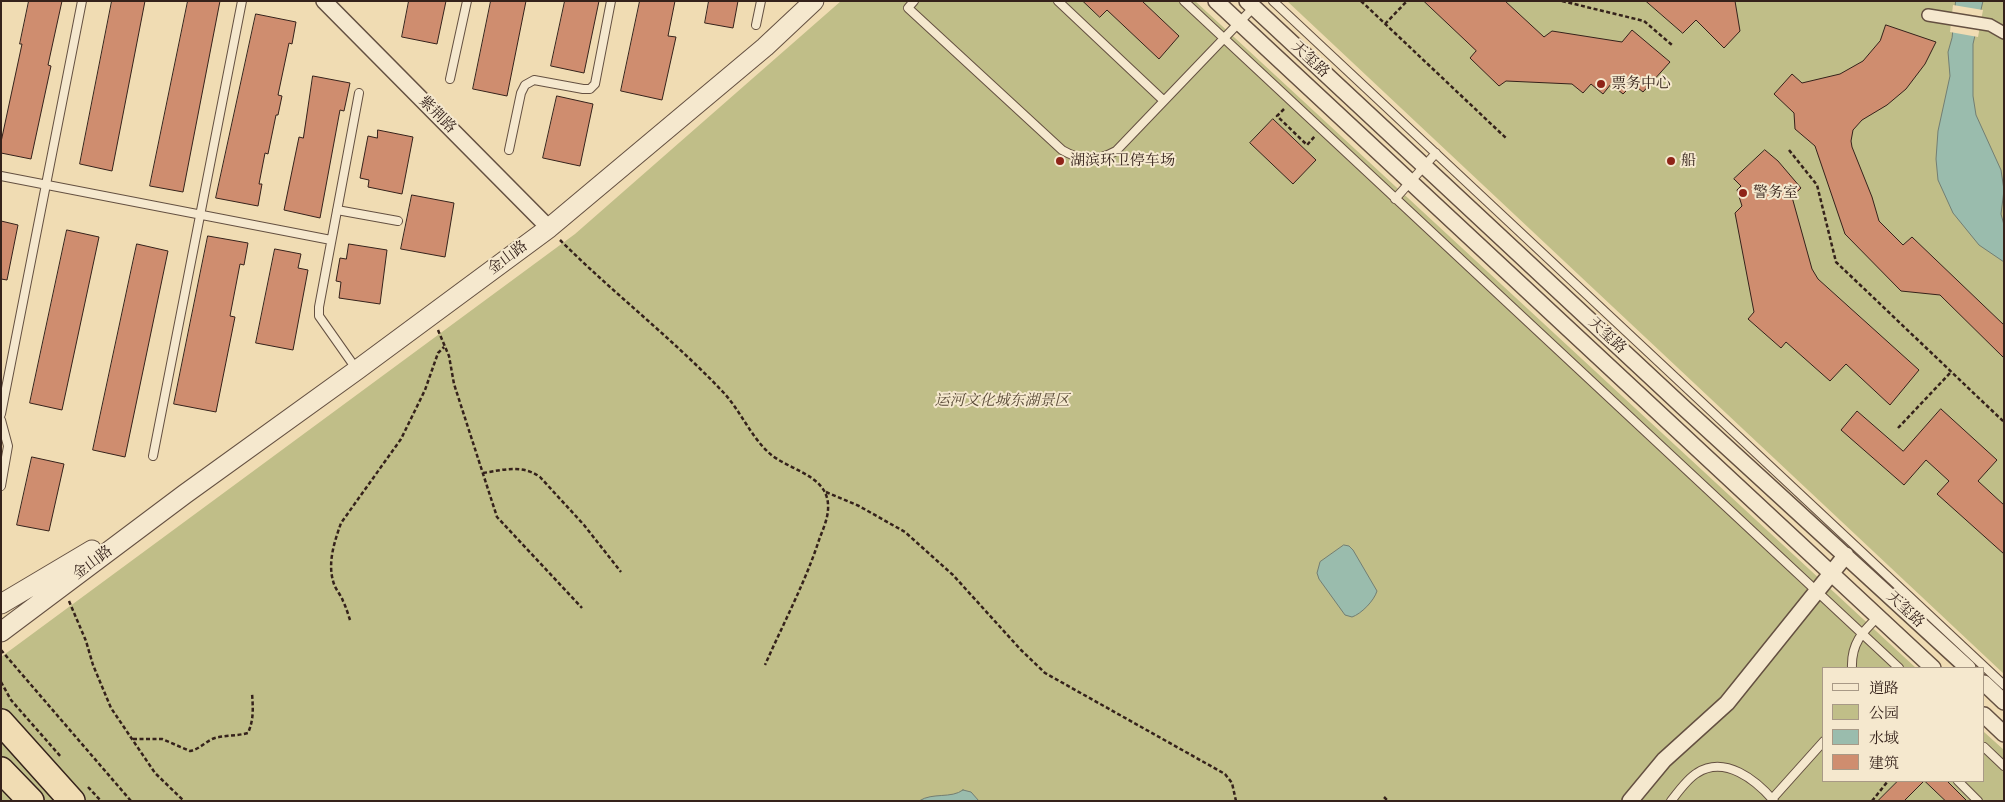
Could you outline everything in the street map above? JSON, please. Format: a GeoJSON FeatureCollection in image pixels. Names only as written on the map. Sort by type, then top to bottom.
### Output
{"type":"FeatureCollection","features":[{"type":"Feature","properties":{"kind":"highway"},"geometry":{"type":"LineString","coordinates":[[3,724],[80,794]]}},
{"type":"Feature","properties":{"kind":"highway"},"geometry":{"type":"LineString","coordinates":[[1,770],[30,801]]}},
{"type":"Feature","properties":{"kind":"street","name":"紫荆路"},"geometry":{"type":"LineString","coordinates":[[324,1],[549,228]]}},
{"type":"Feature","properties":{"kind":"street","name":"金山路"},"geometry":{"type":"LineString","coordinates":[[1,632],[185,494],[549,228],[764,47],[814,1]]}},
{"type":"Feature","properties":{"kind":"street","name":"天玺路"},"geometry":{"type":"LineString","coordinates":[[1216,1],[1932,667]]}},
{"type":"Feature","properties":{"kind":"street","name":"天玺路"},"geometry":{"type":"LineString","coordinates":[[1251,4],[1683,407],[1967,667]]}},
{"type":"Feature","properties":{"kind":"street"},"geometry":{"type":"LineString","coordinates":[[1928,15],[1990,25],[2004,33]]}},
{"type":"Feature","properties":{"kind":"street","name":"金山路"},"geometry":{"type":"LineString","coordinates":[[1,604],[185,494]]}},
{"type":"Feature","properties":{"kind":"street"},"geometry":{"type":"LineString","coordinates":[[1630,801],[1664,760],[1727,703],[1846,555]]}},
{"type":"Feature","properties":{"kind":"street"},"geometry":{"type":"LineString","coordinates":[[1985,684],[2004,702]]}},
{"type":"Feature","properties":{"kind":"street"},"geometry":{"type":"LineString","coordinates":[[1985,716],[2004,734]]}},
{"type":"Feature","properties":{"kind":"lane"},"geometry":{"type":"LineString","coordinates":[[1,414],[82,1]]}},
{"type":"Feature","properties":{"kind":"lane"},"geometry":{"type":"LineString","coordinates":[[153,456],[242,1]]}},
{"type":"Feature","properties":{"kind":"lane"},"geometry":{"type":"LineString","coordinates":[[450,79],[467,1]]}},
{"type":"Feature","properties":{"kind":"lane"},"geometry":{"type":"LineString","coordinates":[[509,150],[521,93],[525,84],[534,80],[583,89],[590,88],[595,84],[611,1]]}},
{"type":"Feature","properties":{"kind":"lane"},"geometry":{"type":"LineString","coordinates":[[756,26],[761,1]]}},
{"type":"Feature","properties":{"kind":"lane"},"geometry":{"type":"LineString","coordinates":[[914,1],[908,8],[1062,150],[1073,156],[1091,160],[1107,156],[1116,151],[1239,22],[1251,4]]}},
{"type":"Feature","properties":{"kind":"lane"},"geometry":{"type":"LineString","coordinates":[[1058,1],[1163,100]]}},
{"type":"Feature","properties":{"kind":"lane"},"geometry":{"type":"LineString","coordinates":[[1184,1],[1898,667]]}},
{"type":"Feature","properties":{"kind":"lane"},"geometry":{"type":"LineString","coordinates":[[1273,1],[1985,667]]}},
{"type":"Feature","properties":{"kind":"lane"},"geometry":{"type":"LineString","coordinates":[[357,370],[319,316],[319,307],[359,93]]}},
{"type":"Feature","properties":{"kind":"lane"},"geometry":{"type":"LineString","coordinates":[[1395,199],[1436,153]]}},
{"type":"Feature","properties":{"kind":"lane"},"geometry":{"type":"LineString","coordinates":[[1,176],[331,240]]}},
{"type":"Feature","properties":{"kind":"lane"},"geometry":{"type":"LineString","coordinates":[[337,210],[398,221]]}},
{"type":"Feature","properties":{"kind":"lane"},"geometry":{"type":"LineString","coordinates":[[1,420],[8,446],[1,486]]}},
{"type":"Feature","properties":{"kind":"lane"},"geometry":{"type":"LineString","coordinates":[[1852,667],[1853,652],[1861,633],[1878,617]]}},
{"type":"Feature","properties":{"kind":"lane"},"geometry":{"type":"LineString","coordinates":[[1985,667],[2004,685]]}},
{"type":"Feature","properties":{"kind":"lane"},"geometry":{"type":"LineString","coordinates":[[1671,801],[1695,774],[1714,767],[1735,770],[1759,785],[1773,800],[1822,743]]}},
{"type":"Feature","properties":{"kind":"lane"},"geometry":{"type":"LineString","coordinates":[[1985,748],[2004,766]]}},
{"type":"Feature","properties":{"kind":"lane"},"geometry":{"type":"LineString","coordinates":[[1959,782],[1978,801]]}},
{"type":"Feature","properties":{"kind":"path"},"geometry":{"type":"LineString","coordinates":[[1361,1],[1507,139]]}},
{"type":"Feature","properties":{"kind":"path"},"geometry":{"type":"LineString","coordinates":[[1385,24],[1407,1]]}},
{"type":"Feature","properties":{"kind":"path"},"geometry":{"type":"LineString","coordinates":[[1562,1],[1644,22],[1672,45]]}},
{"type":"Feature","properties":{"kind":"path"},"geometry":{"type":"LineString","coordinates":[[1291,102],[1277,116],[1308,145],[1321,130]]}},
{"type":"Feature","properties":{"kind":"path"},"geometry":{"type":"LineString","coordinates":[[1789,150],[1817,185],[1836,262],[2004,422]]}},
{"type":"Feature","properties":{"kind":"path"},"geometry":{"type":"LineString","coordinates":[[549,228],[593,272],[670,340],[725,394],[759,443],[768,452],[780,462],[816,481],[826,492],[859,506],[905,532],[953,575],[1021,650],[1045,673],[1225,774],[1232,783],[1236,801]]}},
{"type":"Feature","properties":{"kind":"path"},"geometry":{"type":"LineString","coordinates":[[431,315],[449,356],[454,384],[496,517],[582,608]]}},
{"type":"Feature","properties":{"kind":"path"},"geometry":{"type":"LineString","coordinates":[[350,620],[343,600],[334,586],[330,572],[331,558],[338,532],[347,515],[401,439],[413,418],[438,353],[445,346]]}},
{"type":"Feature","properties":{"kind":"path"},"geometry":{"type":"LineString","coordinates":[[1898,428],[1951,372]]}},
{"type":"Feature","properties":{"kind":"path"},"geometry":{"type":"LineString","coordinates":[[483,473],[508,469],[532,472],[540,477],[584,525],[621,572]]}},
{"type":"Feature","properties":{"kind":"path"},"geometry":{"type":"LineString","coordinates":[[765,665],[818,544],[827,518],[826,492]]}},
{"type":"Feature","properties":{"kind":"path"},"geometry":{"type":"LineString","coordinates":[[63,586],[111,708],[155,773],[184,801]]}},
{"type":"Feature","properties":{"kind":"path"},"geometry":{"type":"LineString","coordinates":[[1,650],[132,801]]}},
{"type":"Feature","properties":{"kind":"path"},"geometry":{"type":"LineString","coordinates":[[1,682],[11,700],[62,758]]}},
{"type":"Feature","properties":{"kind":"path"},"geometry":{"type":"LineString","coordinates":[[133,738],[162,739],[190,751],[203,747],[213,739],[237,736],[248,732],[254,713],[252,693]]}},
{"type":"Feature","properties":{"kind":"path"},"geometry":{"type":"LineString","coordinates":[[1872,801],[1887,782]]}},
{"type":"Feature","properties":{"kind":"path"},"geometry":{"type":"LineString","coordinates":[[80,794],[100,801]]}},
{"type":"Feature","properties":{"kind":"path"},"geometry":{"type":"LineString","coordinates":[[1384,797],[1388,801]]}},
{"type":"Feature","properties":{"kind":"green space","name":"运河文化城东湖景区"},"geometry":{"type":"Polygon","coordinates":[[[841,1],[1195,1],[1915,667],[1822,667],[1822,782],[1985,782],[1985,733],[2004,750],[2004,801],[1,801],[1,657],[575,234],[841,1]]]}},
{"type":"Feature","properties":{"kind":"green space"},"geometry":{"type":"Polygon","coordinates":[[[1287,1],[2004,1],[2004,674],[1287,1]]]}},
{"type":"Feature","properties":{"kind":"water"},"geometry":{"type":"Polygon","coordinates":[[[1956,1],[1983,1],[1973,44],[1973,96],[1976,115],[2001,170],[2004,190],[2001,214],[2004,225],[2004,262],[1979,245],[1953,213],[1938,180],[1936,159],[1938,131],[1950,76],[1948,52],[1952,38],[1956,1]]]}},
{"type":"Feature","properties":{"kind":"water"},"geometry":{"type":"Polygon","coordinates":[[[1344,545],[1349,546],[1353,550],[1377,591],[1367,607],[1352,617],[1345,615],[1319,579],[1317,573],[1320,562],[1344,545]]]}},
{"type":"Feature","properties":{"kind":"water"},"geometry":{"type":"Polygon","coordinates":[[[963,790],[971,792],[979,801],[919,801],[924,798],[958,793],[963,790]]]}},
{"type":"Feature","properties":{"kind":"pier"},"geometry":{"type":"Polygon","coordinates":[[[1953,5],[1983,10],[1978,37],[1950,32],[1953,5]]]}},
{"type":"Feature","properties":{"kind":"building"},"geometry":{"type":"Polygon","coordinates":[[[29,1],[62,1],[48,65],[51,66],[31,159],[1,153],[1,142],[22,44],[20,44],[29,1]]]}},
{"type":"Feature","properties":{"kind":"building"},"geometry":{"type":"Polygon","coordinates":[[[112,1],[145,1],[112,171],[80,164],[112,1]]]}},
{"type":"Feature","properties":{"kind":"building"},"geometry":{"type":"Polygon","coordinates":[[[188,1],[220,1],[183,192],[150,186],[188,1]]]}},
{"type":"Feature","properties":{"kind":"building"},"geometry":{"type":"Polygon","coordinates":[[[409,1],[446,1],[437,44],[402,37],[409,1]]]}},
{"type":"Feature","properties":{"kind":"building"},"geometry":{"type":"Polygon","coordinates":[[[491,1],[526,1],[507,96],[473,89],[491,1]]]}},
{"type":"Feature","properties":{"kind":"building"},"geometry":{"type":"Polygon","coordinates":[[[565,1],[599,1],[584,73],[551,66],[565,1]]]}},
{"type":"Feature","properties":{"kind":"building"},"geometry":{"type":"Polygon","coordinates":[[[640,1],[675,1],[668,36],[676,37],[662,100],[621,91],[640,1]]]}},
{"type":"Feature","properties":{"kind":"building"},"geometry":{"type":"Polygon","coordinates":[[[709,1],[738,1],[733,28],[705,23],[709,1]]]}},
{"type":"Feature","properties":{"kind":"building"},"geometry":{"type":"Polygon","coordinates":[[[1083,1],[1142,1],[1179,36],[1159,59],[1107,10],[1100,17],[1083,1]]]}},
{"type":"Feature","properties":{"kind":"building"},"geometry":{"type":"Polygon","coordinates":[[[1424,1],[1505,1],[1544,37],[1552,31],[1622,42],[1632,30],[1670,62],[1643,92],[1633,84],[1623,94],[1611,84],[1603,94],[1591,84],[1583,93],[1572,84],[1506,81],[1499,86],[1470,58],[1476,51],[1424,1]]]}},
{"type":"Feature","properties":{"kind":"building"},"geometry":{"type":"Polygon","coordinates":[[[1646,1],[1735,1],[1740,31],[1724,48],[1696,20],[1683,33],[1646,1]]]}},
{"type":"Feature","properties":{"kind":"building"},"geometry":{"type":"Polygon","coordinates":[[[256,14],[296,22],[292,44],[289,43],[278,95],[282,96],[278,115],[276,115],[268,154],[265,153],[259,184],[262,184],[258,206],[216,198],[256,14]]]}},
{"type":"Feature","properties":{"kind":"building"},"geometry":{"type":"Polygon","coordinates":[[[1886,25],[1936,42],[1925,64],[1906,89],[1887,105],[1862,120],[1853,130],[1852,147],[1872,197],[1879,221],[1903,245],[1912,237],[2004,325],[2004,358],[1940,295],[1901,291],[1845,234],[1815,146],[1795,129],[1794,113],[1774,94],[1792,74],[1802,83],[1840,74],[1863,61],[1880,41],[1886,25]]]}},
{"type":"Feature","properties":{"kind":"building"},"geometry":{"type":"Polygon","coordinates":[[[313,76],[350,83],[344,111],[340,110],[320,218],[284,210],[299,137],[303,138],[313,76]]]}},
{"type":"Feature","properties":{"kind":"building"},"geometry":{"type":"Polygon","coordinates":[[[557,96],[593,104],[580,166],[543,158],[557,96]]]}},
{"type":"Feature","properties":{"kind":"building"},"geometry":{"type":"Polygon","coordinates":[[[1273,119],[1316,160],[1293,184],[1250,143],[1273,119]]]}},
{"type":"Feature","properties":{"kind":"building"},"geometry":{"type":"Polygon","coordinates":[[[378,130],[413,137],[402,194],[368,187],[369,180],[360,178],[368,136],[377,138],[378,130]]]}},
{"type":"Feature","properties":{"kind":"building"},"geometry":{"type":"Polygon","coordinates":[[[1765,150],[1778,161],[1801,188],[1792,197],[1812,269],[1818,279],[1919,370],[1890,405],[1846,364],[1830,381],[1786,342],[1781,348],[1748,319],[1754,312],[1735,213],[1742,206],[1737,190],[1741,186],[1734,179],[1765,150]]]}},
{"type":"Feature","properties":{"kind":"building"},"geometry":{"type":"Polygon","coordinates":[[[412,195],[454,203],[445,257],[401,249],[412,195]]]}},
{"type":"Feature","properties":{"kind":"building"},"geometry":{"type":"Polygon","coordinates":[[[1,221],[18,225],[7,280],[1,279],[1,221]]]}},
{"type":"Feature","properties":{"kind":"building"},"geometry":{"type":"Polygon","coordinates":[[[67,230],[99,237],[62,410],[30,403],[67,230]]]}},
{"type":"Feature","properties":{"kind":"building"},"geometry":{"type":"Polygon","coordinates":[[[208,236],[248,243],[244,265],[240,264],[230,316],[235,317],[216,412],[174,404],[208,236]]]}},
{"type":"Feature","properties":{"kind":"building"},"geometry":{"type":"Polygon","coordinates":[[[137,244],[168,251],[125,457],[93,450],[137,244]]]}},
{"type":"Feature","properties":{"kind":"building"},"geometry":{"type":"Polygon","coordinates":[[[349,244],[387,250],[380,304],[339,298],[341,282],[336,281],[340,258],[346,259],[349,244]]]}},
{"type":"Feature","properties":{"kind":"building"},"geometry":{"type":"Polygon","coordinates":[[[275,249],[301,254],[298,268],[308,270],[293,350],[256,343],[275,249]]]}},
{"type":"Feature","properties":{"kind":"building"},"geometry":{"type":"Polygon","coordinates":[[[1941,409],[1997,460],[1978,481],[2004,505],[2004,554],[1937,494],[1949,481],[1926,460],[1904,485],[1841,430],[1857,411],[1903,451],[1941,409]]]}},
{"type":"Feature","properties":{"kind":"building"},"geometry":{"type":"Polygon","coordinates":[[[32,457],[64,464],[49,531],[17,525],[32,457]]]}},
{"type":"Feature","properties":{"kind":"building"},"geometry":{"type":"Polygon","coordinates":[[[1897,782],[1923,782],[1904,801],[1878,801],[1897,782]]]}},
{"type":"Feature","properties":{"kind":"building"},"geometry":{"type":"Polygon","coordinates":[[[1926,782],[1948,782],[1967,801],[1946,801],[1926,782]]]}},
{"type":"Feature","properties":{"kind":"place","name":"票务中心"},"geometry":{"type":"Point","coordinates":[1601,84]}},
{"type":"Feature","properties":{"kind":"place","name":"湖滨环卫停车场"},"geometry":{"type":"Point","coordinates":[1060,161]}},
{"type":"Feature","properties":{"kind":"place","name":"船"},"geometry":{"type":"Point","coordinates":[1671,161]}},
{"type":"Feature","properties":{"kind":"place","name":"警务室"},"geometry":{"type":"Point","coordinates":[1743,193]}}]}
